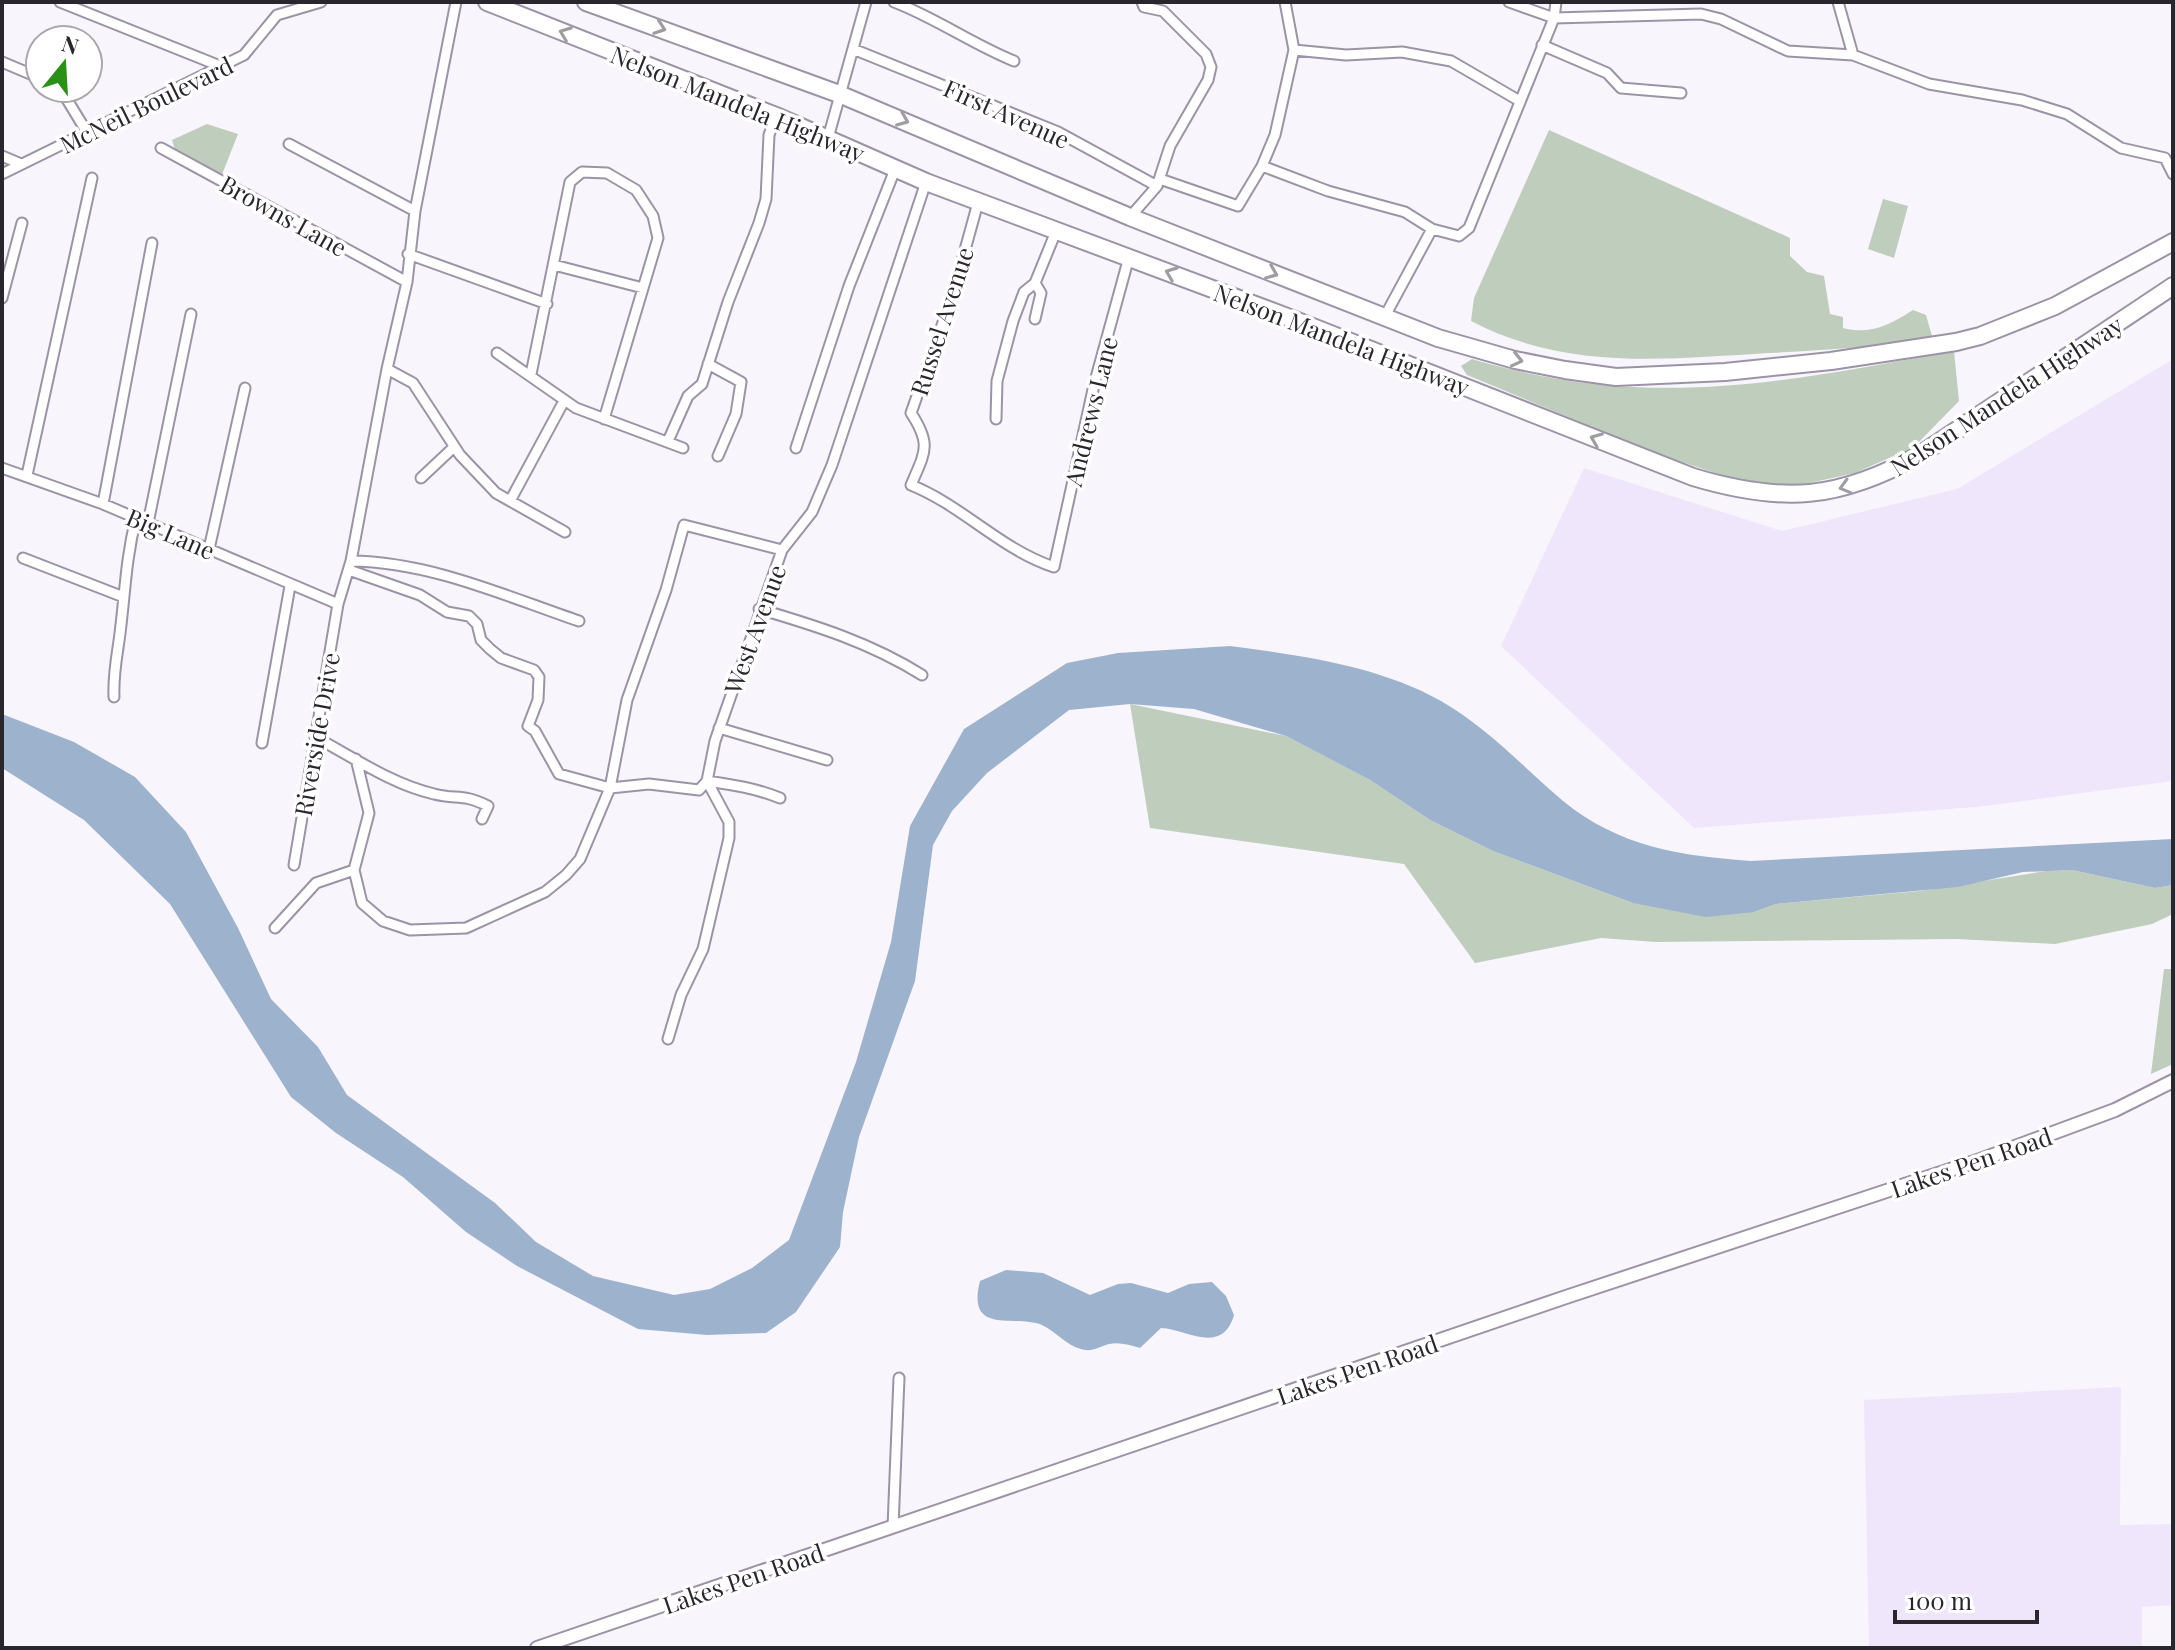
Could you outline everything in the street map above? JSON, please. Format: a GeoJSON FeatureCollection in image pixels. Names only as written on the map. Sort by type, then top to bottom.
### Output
{"type":"FeatureCollection","features":[{"type":"Feature","properties":{"kind":"highway","name":"Nelson Mandela Highway"},"geometry":{"type":"LineString","coordinates":[[487,2],[776,116],[926,182],[979,199],[1693,477],[1741,492],[1776,495],[1828,491],[1887,473],[1921,454],[2173,286]]}},
{"type":"Feature","properties":{"kind":"highway","name":"Nelson Mandela Highway"},"geometry":{"type":"LineString","coordinates":[[586,2],[839,94],[1130,217],[1378,311],[1438,338],[1515,360],[1565,370],[1616,377],[1725,372],[1912,350],[1980,336],[2055,306],[2173,242]]}},
{"type":"Feature","properties":{"kind":"street"},"geometry":{"type":"LineString","coordinates":[[60,2],[220,66]]}},
{"type":"Feature","properties":{"kind":"street"},"geometry":{"type":"LineString","coordinates":[[285,2],[297,7]]}},
{"type":"Feature","properties":{"kind":"street","name":"McNeil Boulevard"},"geometry":{"type":"LineString","coordinates":[[2,174],[244,55],[277,15],[321,2]]}},
{"type":"Feature","properties":{"kind":"street","name":"Riverside Drive"},"geometry":{"type":"LineString","coordinates":[[294,865],[338,604],[350,565],[387,369],[407,282],[415,211],[456,2]]}},
{"type":"Feature","properties":{"kind":"street"},"geometry":{"type":"LineString","coordinates":[[828,138],[866,2]]}},
{"type":"Feature","properties":{"kind":"street"},"geometry":{"type":"LineString","coordinates":[[894,2],[927,15],[967,41],[1014,61]]}},
{"type":"Feature","properties":{"kind":"street"},"geometry":{"type":"LineString","coordinates":[[1130,217],[1158,182],[1170,146],[1208,80],[1211,67],[1206,54],[1163,11],[1144,7],[1142,2]]}},
{"type":"Feature","properties":{"kind":"street"},"geometry":{"type":"LineString","coordinates":[[1285,2],[1294,50],[1275,135],[1262,166],[1328,191],[1405,212],[1432,229],[1459,236],[1469,228],[1518,100],[1554,18],[1556,2]]}},
{"type":"Feature","properties":{"kind":"street"},"geometry":{"type":"LineString","coordinates":[[1509,2],[1554,18],[1701,14],[1721,19],[1788,51],[1853,55],[1929,84],[2022,100],[2067,114],[2121,148],[2169,157],[2173,174]]}},
{"type":"Feature","properties":{"kind":"street"},"geometry":{"type":"LineString","coordinates":[[1838,2],[1853,55]]}},
{"type":"Feature","properties":{"kind":"street"},"geometry":{"type":"LineString","coordinates":[[1542,45],[1607,73],[1621,88],[1681,93]]}},
{"type":"Feature","properties":{"kind":"street","name":"First Avenue"},"geometry":{"type":"LineString","coordinates":[[853,49],[1058,132],[1158,182],[1238,206],[1262,166]]}},
{"type":"Feature","properties":{"kind":"street"},"geometry":{"type":"LineString","coordinates":[[1294,50],[1346,55],[1402,52],[1451,61],[1518,100]]}},
{"type":"Feature","properties":{"kind":"street"},"geometry":{"type":"LineString","coordinates":[[2,62],[24,71]]}},
{"type":"Feature","properties":{"kind":"street"},"geometry":{"type":"LineString","coordinates":[[70,104],[88,134]]}},
{"type":"Feature","properties":{"kind":"street"},"geometry":{"type":"LineString","coordinates":[[668,441],[688,396],[702,384],[763,211],[765,160],[776,116]]}},
{"type":"Feature","properties":{"kind":"street"},"geometry":{"type":"LineString","coordinates":[[289,144],[415,211]]}},
{"type":"Feature","properties":{"kind":"street","name":"Browns Lane"},"geometry":{"type":"LineString","coordinates":[[161,148],[407,282]]}},
{"type":"Feature","properties":{"kind":"street"},"geometry":{"type":"LineString","coordinates":[[2,156],[21,164]]}},
{"type":"Feature","properties":{"kind":"street"},"geometry":{"type":"LineString","coordinates":[[796,448],[849,286],[896,167]]}},
{"type":"Feature","properties":{"kind":"street"},"geometry":{"type":"LineString","coordinates":[[531,374],[570,182],[582,172],[607,173],[636,190],[653,216],[658,238],[604,419]]}},
{"type":"Feature","properties":{"kind":"street"},"geometry":{"type":"LineString","coordinates":[[27,475],[92,178]]}},
{"type":"Feature","properties":{"kind":"street","name":"West Avenue"},"geometry":{"type":"LineString","coordinates":[[707,781],[719,728],[759,609],[782,550],[812,512],[832,465],[926,182]]}},
{"type":"Feature","properties":{"kind":"street","name":"Russel Avenue"},"geometry":{"type":"LineString","coordinates":[[979,199],[952,297],[911,413],[923,432],[926,448],[911,485],[935,495],[1013,550],[1054,567]]}},
{"type":"Feature","properties":{"kind":"street"},"geometry":{"type":"LineString","coordinates":[[2,298],[22,223]]}},
{"type":"Feature","properties":{"kind":"street"},"geometry":{"type":"LineString","coordinates":[[996,419],[997,381],[1006,343],[1024,292],[1035,283],[1057,229]]}},
{"type":"Feature","properties":{"kind":"street"},"geometry":{"type":"LineString","coordinates":[[1378,311],[1432,229]]}},
{"type":"Feature","properties":{"kind":"street"},"geometry":{"type":"LineString","coordinates":[[103,504],[152,243]]}},
{"type":"Feature","properties":{"kind":"street"},"geometry":{"type":"LineString","coordinates":[[408,254],[547,304]]}},
{"type":"Feature","properties":{"kind":"street","name":"Andrews Lane"},"geometry":{"type":"LineString","coordinates":[[1054,567],[1091,399],[1129,257]]}},
{"type":"Feature","properties":{"kind":"street"},"geometry":{"type":"LineString","coordinates":[[554,265],[643,288]]}},
{"type":"Feature","properties":{"kind":"street"},"geometry":{"type":"LineString","coordinates":[[1035,283],[1041,293],[1035,319]]}},
{"type":"Feature","properties":{"kind":"street"},"geometry":{"type":"LineString","coordinates":[[148,523],[191,314]]}},
{"type":"Feature","properties":{"kind":"street"},"geometry":{"type":"LineString","coordinates":[[497,353],[531,374],[564,401],[683,448]]}},
{"type":"Feature","properties":{"kind":"street"},"geometry":{"type":"LineString","coordinates":[[708,364],[733,374],[741,382],[736,414],[718,456]]}},
{"type":"Feature","properties":{"kind":"street"},"geometry":{"type":"LineString","coordinates":[[387,369],[413,383],[454,447],[496,493],[565,532]]}},
{"type":"Feature","properties":{"kind":"street"},"geometry":{"type":"LineString","coordinates":[[209,549],[245,388]]}},
{"type":"Feature","properties":{"kind":"street"},"geometry":{"type":"LineString","coordinates":[[510,501],[564,401]]}},
{"type":"Feature","properties":{"kind":"street"},"geometry":{"type":"LineString","coordinates":[[421,478],[454,447]]}},
{"type":"Feature","properties":{"kind":"street","name":"Big Lane"},"geometry":{"type":"LineString","coordinates":[[2,468],[103,504],[338,604]]}},
{"type":"Feature","properties":{"kind":"street"},"geometry":{"type":"LineString","coordinates":[[114,697],[113,668],[119,642],[121,596],[136,518]]}},
{"type":"Feature","properties":{"kind":"street"},"geometry":{"type":"LineString","coordinates":[[356,759],[369,813],[354,870],[362,903],[383,921],[410,930],[466,928],[545,892],[580,859],[610,788],[627,700],[666,590],[684,525],[782,550]]}},
{"type":"Feature","properties":{"kind":"street"},"geometry":{"type":"LineString","coordinates":[[23,558],[121,596]]}},
{"type":"Feature","properties":{"kind":"street"},"geometry":{"type":"LineString","coordinates":[[350,565],[380,561],[435,572],[579,621]]}},
{"type":"Feature","properties":{"kind":"street"},"geometry":{"type":"LineString","coordinates":[[350,565],[420,595],[447,612],[469,616],[477,624],[481,640],[490,649],[501,658],[534,670],[539,677],[538,700],[528,726],[535,731],[559,774],[610,788],[649,784],[699,790],[707,781]]}},
{"type":"Feature","properties":{"kind":"street"},"geometry":{"type":"LineString","coordinates":[[262,743],[290,586]]}},
{"type":"Feature","properties":{"kind":"street"},"geometry":{"type":"LineString","coordinates":[[759,609],[851,638],[922,675]]}},
{"type":"Feature","properties":{"kind":"street"},"geometry":{"type":"LineString","coordinates":[[719,728],[827,760]]}},
{"type":"Feature","properties":{"kind":"street"},"geometry":{"type":"LineString","coordinates":[[315,737],[364,766],[436,795],[470,797],[488,806],[482,819]]}},
{"type":"Feature","properties":{"kind":"street"},"geometry":{"type":"LineString","coordinates":[[707,781],[747,785],[780,798]]}},
{"type":"Feature","properties":{"kind":"street"},"geometry":{"type":"LineString","coordinates":[[668,1039],[681,995],[703,949],[729,838],[729,822],[707,781]]}},
{"type":"Feature","properties":{"kind":"street"},"geometry":{"type":"LineString","coordinates":[[275,928],[316,883],[354,870]]}},
{"type":"Feature","properties":{"kind":"street","name":"Lakes Pen Road"},"geometry":{"type":"LineString","coordinates":[[537,1648],[1566,1297],[1980,1160],[2115,1110],[2173,1081]]}},
{"type":"Feature","properties":{"kind":"street"},"geometry":{"type":"LineString","coordinates":[[893,1527],[899,1378]]}},
{"type":"Feature","properties":{"kind":"shaded area"},"geometry":{"type":"Polygon","coordinates":[[[2173,359],[2173,781],[1977,807],[1694,828],[1501,646],[1584,468],[1782,531],[1957,489],[2173,359]]]}},
{"type":"Feature","properties":{"kind":"shaded area"},"geometry":{"type":"Polygon","coordinates":[[[2121,1387],[2120,1525],[2173,1524],[2173,1605],[2142,1607],[2142,1648],[1869,1648],[1864,1400],[2121,1387]]]}},
{"type":"Feature","properties":{"kind":"green space"},"geometry":{"type":"Polygon","coordinates":[[[207,124],[238,134],[219,182],[178,160],[172,140],[207,124]]]}},
{"type":"Feature","properties":{"kind":"green space"},"geometry":{"type":"Polygon","coordinates":[[[1549,130],[1790,238],[1790,256],[1807,272],[1824,276],[1830,314],[1843,317],[1843,328],[1862,330],[1880,327],[1913,310],[1926,315],[1932,336],[1831,349],[1692,358],[1617,358],[1543,348],[1471,321],[1474,298],[1549,130]]]}},
{"type":"Feature","properties":{"kind":"green space"},"geometry":{"type":"Polygon","coordinates":[[[1883,199],[1908,206],[1894,258],[1868,249],[1883,199]]]}},
{"type":"Feature","properties":{"kind":"green space"},"geometry":{"type":"Polygon","coordinates":[[[1954,351],[1959,401],[1914,447],[1855,473],[1791,487],[1731,478],[1660,455],[1467,375],[1461,366],[1472,359],[1536,375],[1656,388],[1771,381],[1954,351]]]}},
{"type":"Feature","properties":{"kind":"green space"},"geometry":{"type":"Polygon","coordinates":[[[1130,704],[1286,736],[1370,780],[1430,820],[1493,851],[1633,903],[1754,912],[1776,904],[1920,891],[2046,871],[2072,870],[2155,888],[2173,885],[2173,914],[2152,924],[2055,944],[1957,939],[1656,942],[1601,938],[1475,963],[1404,864],[1150,828],[1130,704]]]}},
{"type":"Feature","properties":{"kind":"green space"},"geometry":{"type":"Polygon","coordinates":[[[2164,969],[2173,969],[2173,1064],[2151,1074],[2164,969]]]}},
{"type":"Feature","properties":{"kind":"water"},"geometry":{"type":"Polygon","coordinates":[[[1230,646],[1338,664],[1417,689],[1475,724],[1584,817],[1629,839],[1652,846],[1700,856],[1751,861],[2173,839],[2173,885],[2155,888],[2072,870],[2023,872],[1958,887],[1776,904],[1754,912],[1706,917],[1633,903],[1493,851],[1430,820],[1370,780],[1286,736],[1194,709],[1130,704],[1069,710],[987,773],[952,811],[933,845],[915,981],[859,1137],[843,1212],[840,1247],[796,1312],[766,1333],[707,1335],[638,1329],[517,1266],[466,1232],[403,1177],[336,1133],[291,1097],[170,904],[84,820],[2,768],[2,714],[74,742],[135,777],[186,832],[238,928],[271,999],[318,1047],[347,1095],[495,1203],[536,1242],[593,1276],[674,1295],[710,1289],[752,1268],[789,1240],[856,1062],[891,942],[910,826],[964,729],[1067,663],[1118,653],[1230,646]]]}},
{"type":"Feature","properties":{"kind":"water"},"geometry":{"type":"Polygon","coordinates":[[[1006,1270],[1043,1273],[1090,1295],[1118,1284],[1131,1283],[1168,1293],[1189,1284],[1212,1282],[1226,1296],[1234,1315],[1221,1334],[1212,1337],[1161,1328],[1140,1348],[1113,1343],[1085,1350],[1073,1346],[1042,1325],[995,1320],[980,1310],[977,1298],[980,1281],[1006,1270]]]}}]}
